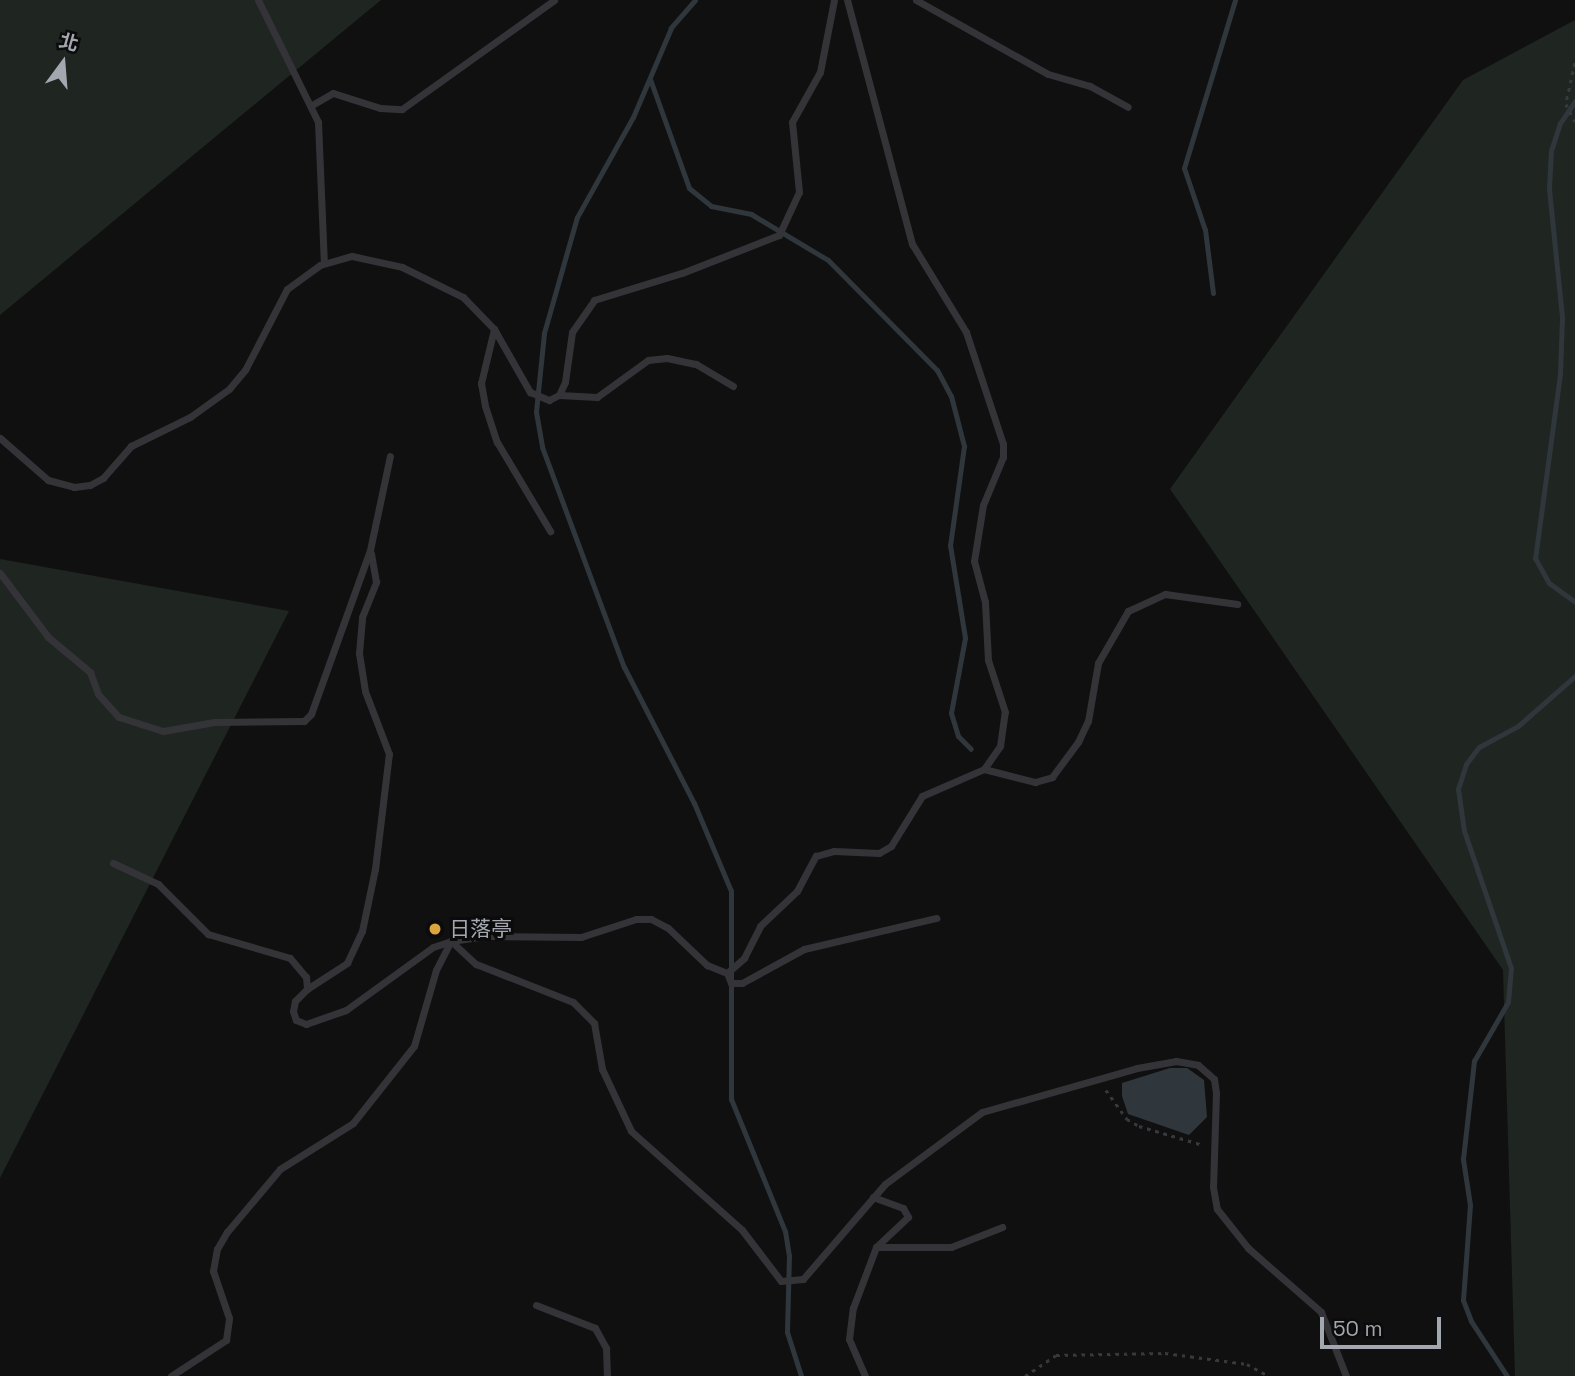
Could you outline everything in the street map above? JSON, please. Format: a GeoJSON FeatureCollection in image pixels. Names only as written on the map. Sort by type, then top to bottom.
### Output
{"type":"FeatureCollection","features":[{"type":"Feature","properties":{"kind":"lane"},"geometry":{"type":"LineString","coordinates":[[258,0],[312,105],[320,138],[324,263]]}},
{"type":"Feature","properties":{"kind":"lane"},"geometry":{"type":"LineString","coordinates":[[312,105],[332,93],[380,108],[402,110],[554,0]]}},
{"type":"Feature","properties":{"kind":"lane"},"geometry":{"type":"LineString","coordinates":[[559,395],[565,382],[572,332],[594,300],[682,273],[779,234],[799,192],[792,122],[823,63],[834,0]]}},
{"type":"Feature","properties":{"kind":"lane"},"geometry":{"type":"LineString","coordinates":[[727,973],[744,958],[760,926],[797,891],[816,856],[834,851],[879,853],[891,846],[922,796],[984,769],[1000,746],[1005,712],[988,660],[985,602],[974,561],[983,505],[1003,457],[1003,444],[966,332],[912,244],[847,0]]}},
{"type":"Feature","properties":{"kind":"lane"},"geometry":{"type":"LineString","coordinates":[[916,0],[1048,74],[1090,86],[1128,107]]}},
{"type":"Feature","properties":{"kind":"lane"},"geometry":{"type":"LineString","coordinates":[[0,438],[48,480],[74,487],[103,478],[131,446],[190,417],[229,389],[245,370],[287,289],[324,263],[352,256],[402,267],[463,297],[494,330],[530,392],[550,400],[559,395],[597,397],[648,360],[667,358],[696,364],[733,386]]}},
{"type":"Feature","properties":{"kind":"lane"},"geometry":{"type":"LineString","coordinates":[[494,330],[481,383],[485,406],[497,442],[550,531]]}},
{"type":"Feature","properties":{"kind":"lane"},"geometry":{"type":"LineString","coordinates":[[0,573],[48,637],[89,672],[109,708],[141,727],[163,731],[214,722],[304,721],[311,714],[370,550],[390,456]]}},
{"type":"Feature","properties":{"kind":"lane"},"geometry":{"type":"LineString","coordinates":[[370,550],[376,582],[362,617],[359,653],[365,691],[389,754],[375,869],[362,931],[347,963],[307,989],[295,1001],[296,1020],[306,1024],[324,1022],[369,996],[433,947],[451,941],[488,936],[581,937],[636,919],[651,919],[668,928],[707,965],[727,973]]}},
{"type":"Feature","properties":{"kind":"lane"},"geometry":{"type":"LineString","coordinates":[[984,769],[1035,782],[1059,770],[1088,721],[1098,663],[1128,611],[1165,594],[1237,604]]}},
{"type":"Feature","properties":{"kind":"lane"},"geometry":{"type":"LineString","coordinates":[[113,863],[158,884],[208,934],[289,958],[306,977],[307,989]]}},
{"type":"Feature","properties":{"kind":"lane"},"geometry":{"type":"LineString","coordinates":[[727,973],[730,983],[742,983],[804,949],[936,918]]}},
{"type":"Feature","properties":{"kind":"lane"},"geometry":{"type":"LineString","coordinates":[[451,941],[476,964],[585,1010],[594,1023],[609,1089],[631,1131],[742,1230],[781,1281],[794,1282],[814,1269],[873,1196],[982,1112],[1099,1079],[1176,1061],[1198,1065],[1214,1079],[1216,1150],[1213,1187],[1217,1209],[1248,1248],[1321,1312],[1346,1376]]}},
{"type":"Feature","properties":{"kind":"lane"},"geometry":{"type":"LineString","coordinates":[[171,1376],[226,1340],[229,1318],[213,1271],[217,1249],[227,1232],[280,1169],[353,1123],[414,1046],[436,970],[451,941]]}},
{"type":"Feature","properties":{"kind":"lane"},"geometry":{"type":"LineString","coordinates":[[865,1376],[848,1331],[876,1247],[908,1217],[903,1208],[873,1196]]}},
{"type":"Feature","properties":{"kind":"lane"},"geometry":{"type":"LineString","coordinates":[[876,1247],[951,1247],[1002,1227]]}},
{"type":"Feature","properties":{"kind":"lane"},"geometry":{"type":"LineString","coordinates":[[536,1305],[595,1328],[606,1349],[607,1376]]}},
{"type":"Feature","properties":{"kind":"path"},"geometry":{"type":"LineString","coordinates":[[1575,63],[1566,104],[1575,122]]}},
{"type":"Feature","properties":{"kind":"path"},"geometry":{"type":"LineString","coordinates":[[1099,1079],[1127,1119],[1216,1150]]}},
{"type":"Feature","properties":{"kind":"path"},"geometry":{"type":"LineString","coordinates":[[1025,1376],[1056,1355],[1165,1353],[1247,1364],[1269,1376]]}},
{"type":"Feature","properties":{"kind":"shaded area"},"geometry":{"type":"Polygon","coordinates":[[[0,0],[381,0],[0,315],[0,0]]]}},
{"type":"Feature","properties":{"kind":"shaded area"},"geometry":{"type":"Polygon","coordinates":[[[1575,20],[1575,1376],[1515,1376],[1503,970],[1170,489],[1463,80],[1575,20]]]}},
{"type":"Feature","properties":{"kind":"shaded area"},"geometry":{"type":"Polygon","coordinates":[[[0,559],[289,611],[0,1178],[0,559]]]}},
{"type":"Feature","properties":{"kind":"shaded area"},"geometry":{"type":"Polygon","coordinates":[[[1170,1068],[1187,1068],[1204,1080],[1207,1117],[1189,1135],[1128,1114],[1122,1096],[1122,1083],[1170,1068]]]}},
{"type":"Feature","properties":{"kind":"waterway"},"geometry":{"type":"LineString","coordinates":[[695,0],[671,28],[633,117],[577,217],[544,333],[536,412],[542,447],[624,667],[694,803],[731,891],[731,1099],[785,1231],[789,1255],[787,1332],[801,1376]]}},
{"type":"Feature","properties":{"kind":"waterway"},"geometry":{"type":"LineString","coordinates":[[1213,293],[1205,230],[1184,168],[1235,0]]}},
{"type":"Feature","properties":{"kind":"waterway"},"geometry":{"type":"LineString","coordinates":[[650,79],[689,188],[711,206],[751,214],[828,260],[937,370],[951,396],[964,446],[950,545],[965,638],[951,713],[958,736],[971,749]]}},
{"type":"Feature","properties":{"kind":"waterway"},"geometry":{"type":"LineString","coordinates":[[1575,101],[1560,123],[1551,150],[1549,189],[1562,317],[1560,374],[1535,558],[1549,583],[1575,602]]}},
{"type":"Feature","properties":{"kind":"waterway"},"geometry":{"type":"LineString","coordinates":[[1507,1376],[1471,1321],[1463,1300],[1470,1205],[1463,1159],[1474,1061],[1508,1002],[1511,968],[1464,831],[1458,789],[1466,764],[1479,747],[1518,726],[1575,676]]}},
{"type":"Feature","properties":{"kind":"place","name":"日落亭"},"geometry":{"type":"Point","coordinates":[435,929]}}]}
